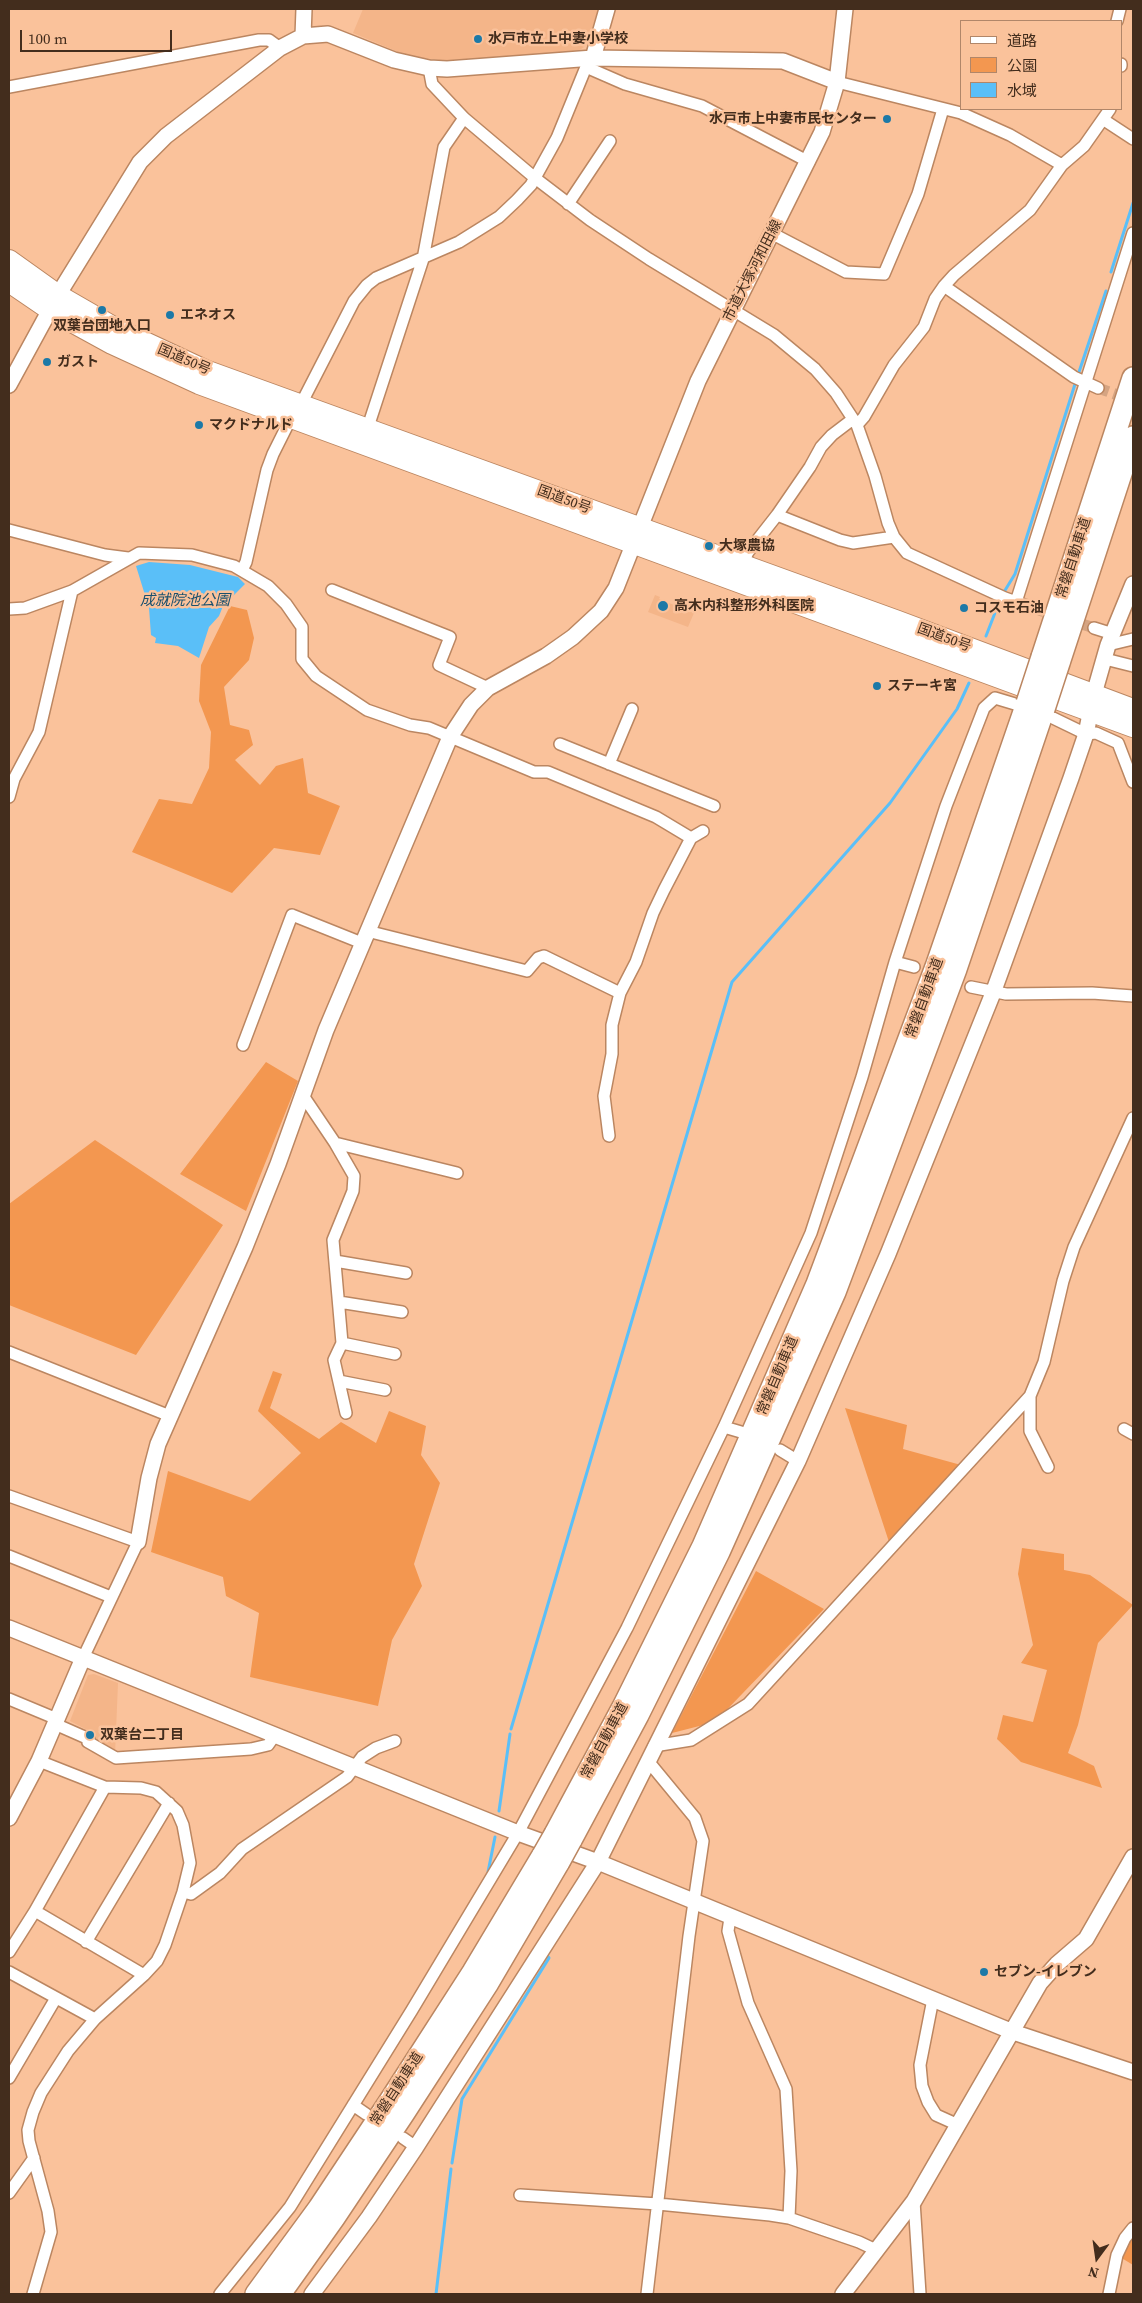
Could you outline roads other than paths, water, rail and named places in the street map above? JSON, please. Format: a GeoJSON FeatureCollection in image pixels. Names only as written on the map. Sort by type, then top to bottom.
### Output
{"type":"FeatureCollection","features":[{"type":"Feature","properties":{"kind":"highway","name":"国道50号"},"geometry":{"type":"LineString","coordinates":[[9,260],[54,302]]}},
{"type":"Feature","properties":{"kind":"highway","name":"国道50号"},"geometry":{"type":"LineString","coordinates":[[9,282],[117,329],[296,412],[1092,702],[1133,709]]}},
{"type":"Feature","properties":{"kind":"highway","name":"常磐自動車道"},"geometry":{"type":"LineString","coordinates":[[280,2294],[334,2218],[415,2097],[488,1983],[563,1837],[623,1707],[703,1546],[818,1284],[1035,708],[1133,378]]}},
{"type":"Feature","properties":{"kind":"highway","name":"国道50号"},"geometry":{"type":"LineString","coordinates":[[296,412],[367,430],[637,536],[742,565],[1092,702],[1133,727]]}},
{"type":"Feature","properties":{"kind":"highway","name":"常磐自動車道"},"geometry":{"type":"LineString","coordinates":[[1050,660],[1131,443]]}},
{"type":"Feature","properties":{"kind":"highway","name":"常磐自動車道"},"geometry":{"type":"LineString","coordinates":[[256,2294],[319,2208],[473,1972],[551,1859]]}},
{"type":"Feature","properties":{"kind":"street"},"geometry":{"type":"LineString","coordinates":[[303,36],[304,9]]}},
{"type":"Feature","properties":{"kind":"street"},"geometry":{"type":"LineString","coordinates":[[242,570],[248,554],[267,470],[354,301],[366,285],[390,270],[423,259],[459,242],[499,217],[531,185],[557,138],[607,9]]}},
{"type":"Feature","properties":{"kind":"street","name":"市道大塚河和田線"},"geometry":{"type":"LineString","coordinates":[[138,1542],[149,1478],[158,1444],[248,1238],[278,1164],[302,1094],[365,937],[450,737],[471,705],[488,688],[560,647],[586,626],[608,602],[622,575],[687,406],[733,309],[809,162],[825,126],[837,82],[845,9]]}},
{"type":"Feature","properties":{"kind":"street"},"geometry":{"type":"LineString","coordinates":[[9,385],[54,302],[140,162],[166,136],[280,48],[303,36],[328,34],[394,60],[428,68],[447,69],[588,61],[783,62],[837,82],[961,113],[996,128],[1062,165]]}},
{"type":"Feature","properties":{"kind":"street"},"geometry":{"type":"LineString","coordinates":[[9,87],[259,40],[269,40],[280,48]]}},
{"type":"Feature","properties":{"kind":"street"},"geometry":{"type":"LineString","coordinates":[[588,61],[625,84],[702,106],[809,162]]}},
{"type":"Feature","properties":{"kind":"street"},"geometry":{"type":"LineString","coordinates":[[428,68],[432,84],[464,118],[568,204],[649,259],[774,335],[804,359],[836,393],[855,422],[894,536],[907,553],[913,558],[1033,608]]}},
{"type":"Feature","properties":{"kind":"street"},"geometry":{"type":"LineString","coordinates":[[775,235],[846,272],[884,274],[918,194],[943,109]]}},
{"type":"Feature","properties":{"kind":"street"},"geometry":{"type":"LineString","coordinates":[[742,565],[748,552],[777,515],[810,467],[821,447],[832,434],[864,418],[894,365],[924,327],[935,299],[944,286],[954,275],[1030,210],[1062,165],[1084,146],[1109,110]]}},
{"type":"Feature","properties":{"kind":"street"},"geometry":{"type":"LineString","coordinates":[[367,430],[423,259],[444,147],[464,118]]}},
{"type":"Feature","properties":{"kind":"street"},"geometry":{"type":"LineString","coordinates":[[1104,120],[1133,139]]}},
{"type":"Feature","properties":{"kind":"street"},"geometry":{"type":"LineString","coordinates":[[568,204],[610,141]]}},
{"type":"Feature","properties":{"kind":"street"},"geometry":{"type":"LineString","coordinates":[[1016,602],[1133,233]]}},
{"type":"Feature","properties":{"kind":"street"},"geometry":{"type":"LineString","coordinates":[[944,286],[1086,383],[1098,388]]}},
{"type":"Feature","properties":{"kind":"street"},"geometry":{"type":"LineString","coordinates":[[777,515],[840,540],[853,543],[894,536]]}},
{"type":"Feature","properties":{"kind":"street"},"geometry":{"type":"LineString","coordinates":[[9,530],[105,555],[128,558]]}},
{"type":"Feature","properties":{"kind":"street"},"geometry":{"type":"LineString","coordinates":[[9,610],[26,608],[72,591],[113,570],[128,558],[139,553],[192,555],[234,566],[268,586],[286,604],[302,627],[302,659],[316,676],[368,710],[410,726],[429,728],[534,772],[548,772],[663,821],[692,838]]}},
{"type":"Feature","properties":{"kind":"street"},"geometry":{"type":"LineString","coordinates":[[312,2294],[369,2217],[416,2147],[598,1862],[654,1746],[798,1461],[884,1263],[993,993],[1086,734],[1092,702],[1109,646],[1133,584]]}},
{"type":"Feature","properties":{"kind":"street"},"geometry":{"type":"LineString","coordinates":[[332,590],[450,637],[439,665],[488,688]]}},
{"type":"Feature","properties":{"kind":"street"},"geometry":{"type":"LineString","coordinates":[[9,797],[14,779],[39,732],[72,591]]}},
{"type":"Feature","properties":{"kind":"street"},"geometry":{"type":"LineString","coordinates":[[1094,628],[1109,646],[1133,666]]}},
{"type":"Feature","properties":{"kind":"street"},"geometry":{"type":"LineString","coordinates":[[1109,646],[1133,639]]}},
{"type":"Feature","properties":{"kind":"street"},"geometry":{"type":"LineString","coordinates":[[220,2294],[290,2207],[518,1833],[627,1628],[724,1427],[811,1233],[862,1077],[894,962],[946,806],[984,708],[995,698],[1035,708],[1086,734],[1096,734],[1118,743],[1133,782]]}},
{"type":"Feature","properties":{"kind":"street"},"geometry":{"type":"LineString","coordinates":[[609,764],[632,709]]}},
{"type":"Feature","properties":{"kind":"street"},"geometry":{"type":"LineString","coordinates":[[560,744],[714,806]]}},
{"type":"Feature","properties":{"kind":"street"},"geometry":{"type":"LineString","coordinates":[[609,1136],[604,1096],[612,1054],[612,1025],[620,993],[636,962],[653,912],[692,838],[702,831]]}},
{"type":"Feature","properties":{"kind":"street"},"geometry":{"type":"LineString","coordinates":[[243,1045],[292,915],[365,937],[527,971],[538,958],[544,956],[620,993]]}},
{"type":"Feature","properties":{"kind":"street"},"geometry":{"type":"LineString","coordinates":[[894,962],[914,967]]}},
{"type":"Feature","properties":{"kind":"street"},"geometry":{"type":"LineString","coordinates":[[971,987],[993,993],[1092,993],[1133,996]]}},
{"type":"Feature","properties":{"kind":"street"},"geometry":{"type":"LineString","coordinates":[[302,1094],[335,1142],[354,1176],[353,1191],[333,1240],[342,1343],[334,1360],[346,1413]]}},
{"type":"Feature","properties":{"kind":"street"},"geometry":{"type":"LineString","coordinates":[[654,1746],[691,1740],[748,1704],[1030,1396],[1044,1362],[1063,1281],[1074,1247],[1133,1118]]}},
{"type":"Feature","properties":{"kind":"street"},"geometry":{"type":"LineString","coordinates":[[335,1142],[458,1173]]}},
{"type":"Feature","properties":{"kind":"street"},"geometry":{"type":"LineString","coordinates":[[335,1261],[406,1273]]}},
{"type":"Feature","properties":{"kind":"street"},"geometry":{"type":"LineString","coordinates":[[339,1302],[402,1312]]}},
{"type":"Feature","properties":{"kind":"street"},"geometry":{"type":"LineString","coordinates":[[342,1343],[395,1354]]}},
{"type":"Feature","properties":{"kind":"street"},"geometry":{"type":"LineString","coordinates":[[9,1352],[170,1416]]}},
{"type":"Feature","properties":{"kind":"street"},"geometry":{"type":"LineString","coordinates":[[339,1381],[386,1390]]}},
{"type":"Feature","properties":{"kind":"street"},"geometry":{"type":"LineString","coordinates":[[1030,1396],[1030,1431],[1048,1467]]}},
{"type":"Feature","properties":{"kind":"street"},"geometry":{"type":"LineString","coordinates":[[724,1427],[740,1432]]}},
{"type":"Feature","properties":{"kind":"street"},"geometry":{"type":"LineString","coordinates":[[780,1450],[798,1461]]}},
{"type":"Feature","properties":{"kind":"street"},"geometry":{"type":"LineString","coordinates":[[9,1496],[138,1542],[83,1658],[39,1761],[9,1818]]}},
{"type":"Feature","properties":{"kind":"street"},"geometry":{"type":"LineString","coordinates":[[9,1556],[111,1597]]}},
{"type":"Feature","properties":{"kind":"street"},"geometry":{"type":"LineString","coordinates":[[9,1628],[518,1833],[598,1862],[730,1918],[1013,2032],[1133,2072]]}},
{"type":"Feature","properties":{"kind":"street"},"geometry":{"type":"LineString","coordinates":[[9,1700],[56,1721],[89,1739],[88,1742],[116,1758],[251,1748],[268,1745],[275,1735]]}},
{"type":"Feature","properties":{"kind":"street"},"geometry":{"type":"LineString","coordinates":[[184,1892],[191,1894],[220,1873],[242,1849],[347,1777],[362,1757],[376,1748],[395,1742]]}},
{"type":"Feature","properties":{"kind":"street"},"geometry":{"type":"LineString","coordinates":[[34,2294],[51,2232],[28,2130],[33,2112],[41,2093],[68,2051],[95,2019],[157,1961],[184,1892],[190,1863],[183,1825],[176,1811],[156,1792],[141,1788],[105,1787],[39,1761]]}},
{"type":"Feature","properties":{"kind":"street"},"geometry":{"type":"LineString","coordinates":[[647,2294],[703,1841],[695,1818],[648,1761]]}},
{"type":"Feature","properties":{"kind":"street"},"geometry":{"type":"LineString","coordinates":[[9,1952],[35,1911],[105,1787]]}},
{"type":"Feature","properties":{"kind":"street"},"geometry":{"type":"LineString","coordinates":[[86,1942],[169,1803]]}},
{"type":"Feature","properties":{"kind":"street"},"geometry":{"type":"LineString","coordinates":[[842,2294],[914,2200],[956,2124],[1013,2032],[1040,1984],[1057,1964],[1086,1939],[1133,1857]]}},
{"type":"Feature","properties":{"kind":"street"},"geometry":{"type":"LineString","coordinates":[[35,1911],[144,1975]]}},
{"type":"Feature","properties":{"kind":"street"},"geometry":{"type":"LineString","coordinates":[[730,1918],[728,1931],[748,2003],[786,2089],[791,2171],[789,2218]]}},
{"type":"Feature","properties":{"kind":"street"},"geometry":{"type":"LineString","coordinates":[[9,1972],[95,2019]]}},
{"type":"Feature","properties":{"kind":"street"},"geometry":{"type":"LineString","coordinates":[[9,2078],[56,1998]]}},
{"type":"Feature","properties":{"kind":"street"},"geometry":{"type":"LineString","coordinates":[[933,2000],[920,2065],[922,2086],[928,2102],[936,2115],[956,2124]]}},
{"type":"Feature","properties":{"kind":"street"},"geometry":{"type":"LineString","coordinates":[[353,2105],[366,2114]]}},
{"type":"Feature","properties":{"kind":"street"},"geometry":{"type":"LineString","coordinates":[[403,2138],[416,2147]]}},
{"type":"Feature","properties":{"kind":"street"},"geometry":{"type":"LineString","coordinates":[[9,2193],[34,2158]]}},
{"type":"Feature","properties":{"kind":"street"},"geometry":{"type":"LineString","coordinates":[[520,2195],[658,2204],[789,2218],[859,2242],[876,2250]]}},
{"type":"Feature","properties":{"kind":"street"},"geometry":{"type":"LineString","coordinates":[[914,2200],[920,2294]]}},
{"type":"Feature","properties":{"kind":"street"},"geometry":{"type":"LineString","coordinates":[[1109,2294],[1117,2255],[1125,2238],[1133,2228]]}},
{"type":"Feature","properties":{"kind":"water","name":"成就院池公園"},"geometry":{"type":"Polygon","coordinates":[[[149,562],[190,565],[238,577],[245,584],[223,606],[219,616],[209,627],[199,658],[178,646],[155,643],[156,638],[151,635],[149,608],[136,566],[149,562]]]}},
{"type":"Feature","properties":{"kind":"waterway"},"geometry":{"type":"LineString","coordinates":[[1111,272],[1133,203]]}},
{"type":"Feature","properties":{"kind":"waterway"},"geometry":{"type":"LineString","coordinates":[[1078,375],[1106,291]]}},
{"type":"Feature","properties":{"kind":"waterway"},"geometry":{"type":"LineString","coordinates":[[1004,592],[1015,574],[1076,381]]}},
{"type":"Feature","properties":{"kind":"waterway"},"geometry":{"type":"LineString","coordinates":[[986,636],[1000,600]]}},
{"type":"Feature","properties":{"kind":"waterway"},"geometry":{"type":"LineString","coordinates":[[511,1729],[732,982],[890,803],[957,709],[969,683]]}},
{"type":"Feature","properties":{"kind":"waterway"},"geometry":{"type":"LineString","coordinates":[[499,1811],[510,1734]]}},
{"type":"Feature","properties":{"kind":"waterway"},"geometry":{"type":"LineString","coordinates":[[490,1874],[488,1872],[495,1837]]}},
{"type":"Feature","properties":{"kind":"waterway"},"geometry":{"type":"LineString","coordinates":[[452,2163],[462,2099],[549,1958],[546,1954]]}},
{"type":"Feature","properties":{"kind":"waterway"},"geometry":{"type":"LineString","coordinates":[[436,2294],[451,2169]]}},
{"type":"Feature","properties":{"kind":"tunnel"},"geometry":{"type":"LineString","coordinates":[[1098,388],[1129,399]]}},
{"type":"Feature","properties":{"kind":"tunnel"},"geometry":{"type":"LineString","coordinates":[[1033,608],[1094,628]]}},
{"type":"Feature","properties":{"kind":"place","name":"水戸市立上中妻小学校"},"geometry":{"type":"Point","coordinates":[478,39]}},
{"type":"Feature","properties":{"kind":"place","name":"水戸市上中妻市民センター"},"geometry":{"type":"Point","coordinates":[887,119]}},
{"type":"Feature","properties":{"kind":"place","name":"双葉台団地入口"},"geometry":{"type":"Point","coordinates":[102,310]}},
{"type":"Feature","properties":{"kind":"place","name":"エネオス"},"geometry":{"type":"Point","coordinates":[170,315]}},
{"type":"Feature","properties":{"kind":"place","name":"ガスト"},"geometry":{"type":"Point","coordinates":[47,362]}},
{"type":"Feature","properties":{"kind":"place","name":"マクドナルド"},"geometry":{"type":"Point","coordinates":[199,425]}},
{"type":"Feature","properties":{"kind":"place","name":"大塚農協"},"geometry":{"type":"Point","coordinates":[709,546]}},
{"type":"Feature","properties":{"kind":"place","name":"高木内科整形外科医院"},"geometry":{"type":"Point","coordinates":[663,606]}},
{"type":"Feature","properties":{"kind":"place","name":"コスモ石油"},"geometry":{"type":"Point","coordinates":[964,608]}},
{"type":"Feature","properties":{"kind":"place","name":"ステーキ宮"},"geometry":{"type":"Point","coordinates":[877,686]}},
{"type":"Feature","properties":{"kind":"place","name":"双葉台二丁目"},"geometry":{"type":"Point","coordinates":[90,1735]}},
{"type":"Feature","properties":{"kind":"place","name":"セブン-イレブン"},"geometry":{"type":"Point","coordinates":[984,1972]}}]}
